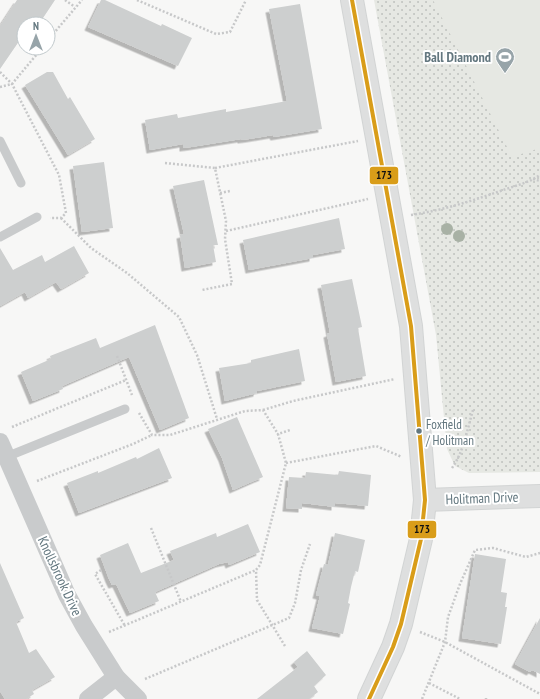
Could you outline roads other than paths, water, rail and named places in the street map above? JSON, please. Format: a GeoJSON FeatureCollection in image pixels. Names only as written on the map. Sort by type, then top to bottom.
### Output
{"type":"FeatureCollection","features":[{"type":"Feature","properties":{"kind":"street"},"geometry":{"type":"LineString","coordinates":[[352,0],[411,326],[425,500],[421,539],[401,624],[393,647],[369,699]]}},
{"type":"Feature","properties":{"kind":"street","name":"Knollsbrook Drive"},"geometry":{"type":"LineString","coordinates":[[4,443],[20,488],[67,595],[92,640],[127,688]]}},
{"type":"Feature","properties":{"kind":"street","name":"Holitman Drive"},"geometry":{"type":"LineString","coordinates":[[425,500],[540,496]]}},
{"type":"Feature","properties":{"kind":"street"},"geometry":{"type":"LineString","coordinates":[[88,699],[127,688]]}},
{"type":"Feature","properties":{"kind":"lane"},"geometry":{"type":"LineString","coordinates":[[0,142],[22,183]]}},
{"type":"Feature","properties":{"kind":"lane"},"geometry":{"type":"LineString","coordinates":[[0,237],[37,217]]}},
{"type":"Feature","properties":{"kind":"lane"},"geometry":{"type":"LineString","coordinates":[[4,443],[125,409]]}},
{"type":"Feature","properties":{"kind":"place","name":"Ball Diamond"},"geometry":{"type":"Point","coordinates":[505,74]}},
{"type":"Feature","properties":{"kind":"place","name":"Foxfield / Holitman"},"geometry":{"type":"Point","coordinates":[419,431]}}]}
